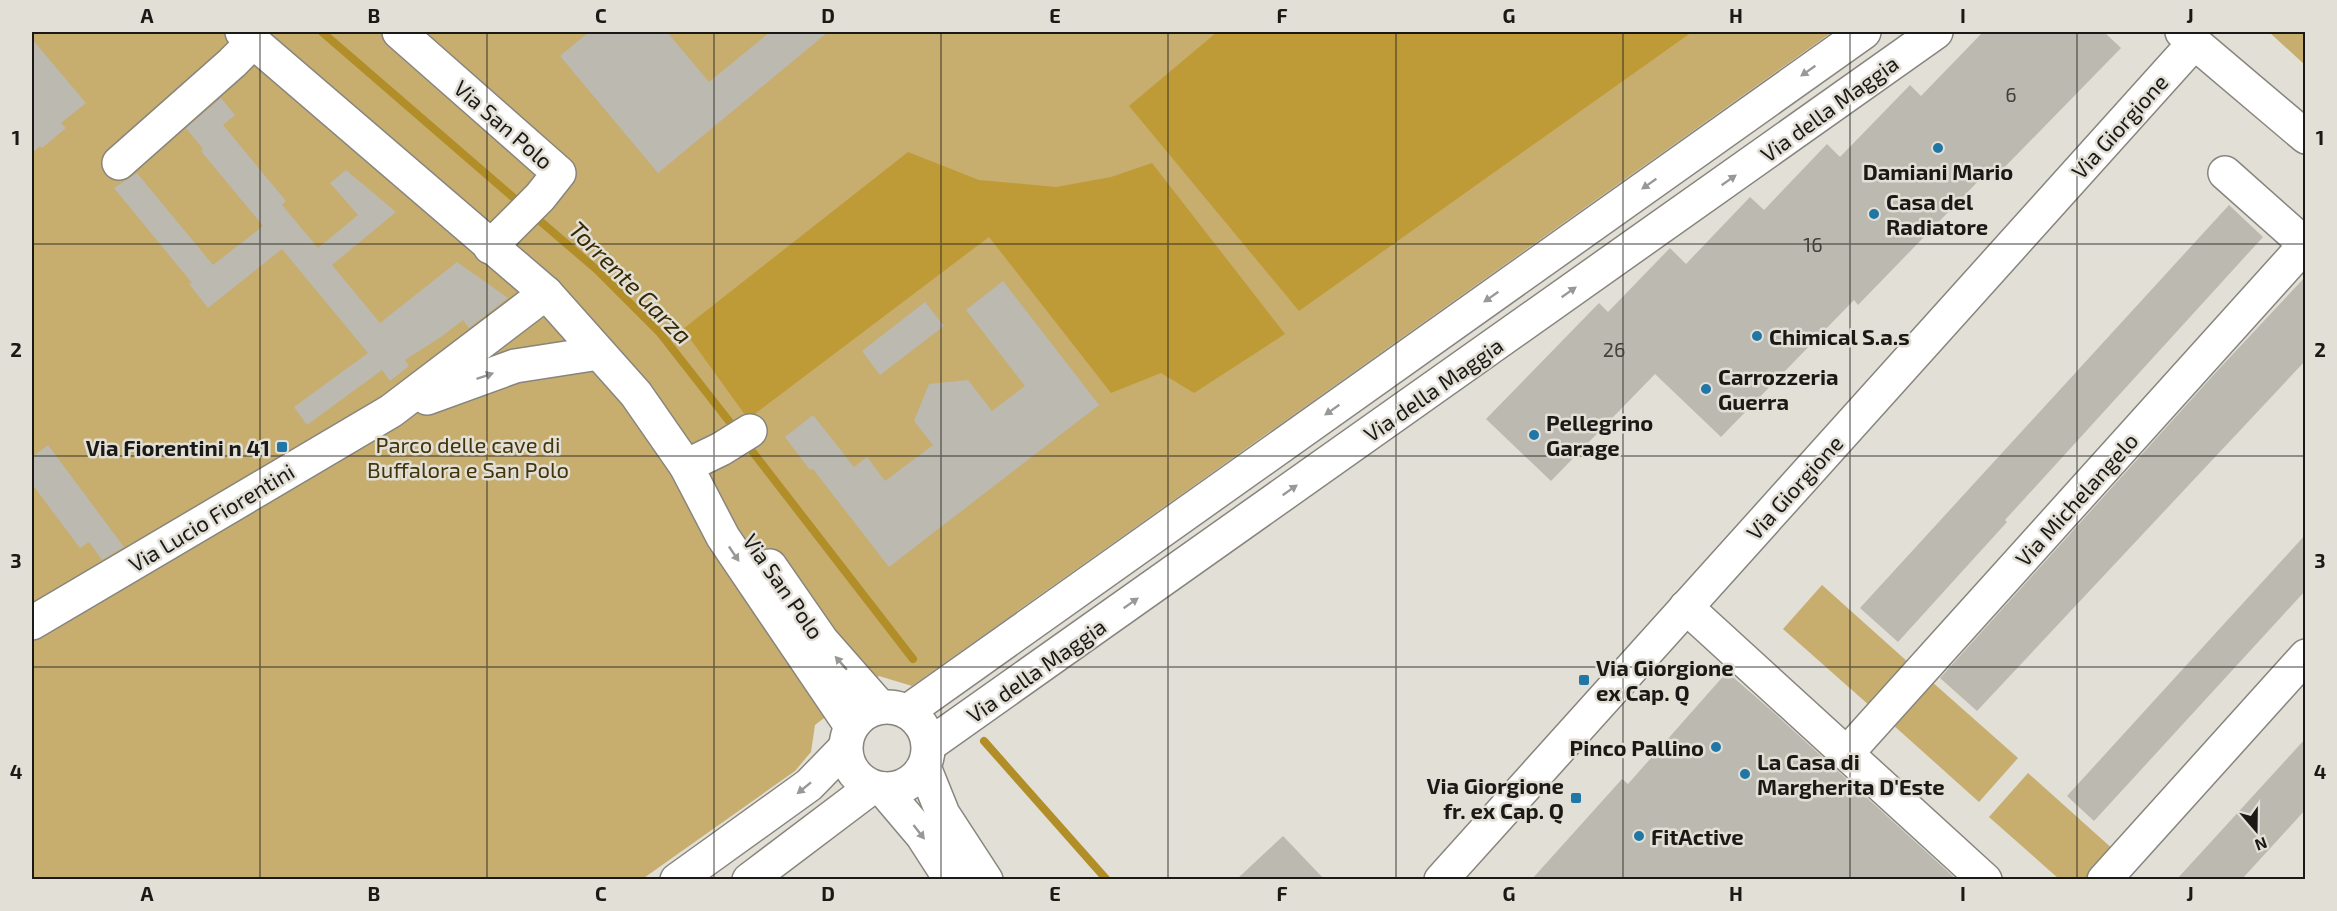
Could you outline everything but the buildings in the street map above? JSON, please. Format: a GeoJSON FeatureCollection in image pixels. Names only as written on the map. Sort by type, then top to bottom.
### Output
{"type":"FeatureCollection","features":[{"type":"Feature","properties":{"kind":"street","name":"Via San Polo"},"geometry":{"type":"LineString","coordinates":[[399,32],[559,173],[516,223],[490,247]]}},
{"type":"Feature","properties":{"kind":"street","name":"Via della Maggia"},"geometry":{"type":"LineString","coordinates":[[894,709],[1864,32]]}},
{"type":"Feature","properties":{"kind":"street","name":"Via della Maggia"},"geometry":{"type":"LineString","coordinates":[[926,756],[1936,32]]}},
{"type":"Feature","properties":{"kind":"street","name":"Via San Polo"},"geometry":{"type":"LineString","coordinates":[[119,163],[232,63],[248,37],[546,293],[636,394],[686,466],[723,537],[848,737],[847,760],[853,771],[863,782],[877,788],[922,834],[951,879]]}},
{"type":"Feature","properties":{"kind":"street"},"geometry":{"type":"LineString","coordinates":[[2188,37],[2306,137]]}},
{"type":"Feature","properties":{"kind":"street","name":"Via Giorgione"},"geometry":{"type":"LineString","coordinates":[[1442,879],[1686,607],[2188,37]]}},
{"type":"Feature","properties":{"kind":"street","name":"Via Michelangelo"},"geometry":{"type":"LineString","coordinates":[[1847,753],[2305,245],[2225,173]]}},
{"type":"Feature","properties":{"kind":"street","name":"Via Lucio Fiorentini"},"geometry":{"type":"LineString","coordinates":[[32,623],[391,411],[546,293]]}},
{"type":"Feature","properties":{"kind":"street","name":"Via Lucio Fiorentini"},"geometry":{"type":"LineString","coordinates":[[391,411],[514,366],[599,353]]}},
{"type":"Feature","properties":{"kind":"street"},"geometry":{"type":"LineString","coordinates":[[686,466],[738,438]]}},
{"type":"Feature","properties":{"kind":"street","name":"Via San Polo"},"geometry":{"type":"LineString","coordinates":[[686,466],[741,525],[822,641],[894,709],[921,724],[926,756],[943,814],[986,879]]}},
{"type":"Feature","properties":{"kind":"street"},"geometry":{"type":"LineString","coordinates":[[1686,607],[1985,879]]}},
{"type":"Feature","properties":{"kind":"street"},"geometry":{"type":"LineString","coordinates":[[2104,879],[2306,656]]}},
{"type":"Feature","properties":{"kind":"street"},"geometry":{"type":"LineString","coordinates":[[677,879],[809,785],[848,737],[864,713],[894,709]]}},
{"type":"Feature","properties":{"kind":"street"},"geometry":{"type":"LineString","coordinates":[[749,879],[877,788],[901,787],[914,780],[926,756]]}},
{"type":"Feature","properties":{"kind":"green space","name":"Parco delle cave di Buffalora e San Polo"},"geometry":{"type":"Polygon","coordinates":[[[32,32],[1832,32],[912,686],[879,676],[815,725],[811,752],[795,771],[641,880],[32,879],[32,32]]]}},
{"type":"Feature","properties":{"kind":"green space"},"geometry":{"type":"Polygon","coordinates":[[[2269,32],[2305,32],[2305,65],[2269,32]]]}},
{"type":"Feature","properties":{"kind":"green space"},"geometry":{"type":"Polygon","coordinates":[[[1822,585],[1909,663],[1870,706],[1783,629],[1822,585]]]}},
{"type":"Feature","properties":{"kind":"green space"},"geometry":{"type":"Polygon","coordinates":[[[1931,681],[2018,758],[1979,802],[1892,724],[1931,681]]]}},
{"type":"Feature","properties":{"kind":"green space"},"geometry":{"type":"Polygon","coordinates":[[[2028,773],[2115,851],[2089,879],[2059,879],[1989,817],[2028,773]]]}},
{"type":"Feature","properties":{"kind":"shaded area"},"geometry":{"type":"Polygon","coordinates":[[[1217,32],[1692,32],[1299,311],[1129,106],[1217,32]]]}},
{"type":"Feature","properties":{"kind":"shaded area"},"geometry":{"type":"Polygon","coordinates":[[[908,152],[979,180],[1056,187],[1111,177],[1152,163],[1285,334],[1194,393],[1161,373],[1111,393],[989,237],[748,419],[683,329],[908,152]]]}},
{"type":"Feature","properties":{"kind":"waterway","name":"Torrente Garza"},"geometry":{"type":"LineString","coordinates":[[322,32],[522,205]]}},
{"type":"Feature","properties":{"kind":"waterway","name":"Torrente Garza"},"geometry":{"type":"LineString","coordinates":[[533,215],[596,269],[660,333],[736,430]]}},
{"type":"Feature","properties":{"kind":"waterway","name":"Torrente Garza"},"geometry":{"type":"LineString","coordinates":[[745,442],[913,659]]}},
{"type":"Feature","properties":{"kind":"waterway","name":"Torrente Garza"},"geometry":{"type":"LineString","coordinates":[[984,741],[1107,880]]}},
{"type":"Feature","properties":{"kind":"place","name":"Damiani Mario"},"geometry":{"type":"Point","coordinates":[1938,148]}},
{"type":"Feature","properties":{"kind":"place","name":"Casa del Radiatore"},"geometry":{"type":"Point","coordinates":[1874,214]}},
{"type":"Feature","properties":{"kind":"place","name":"Chimical S.a.s"},"geometry":{"type":"Point","coordinates":[1757,336]}},
{"type":"Feature","properties":{"kind":"place","name":"Carrozzeria Guerra"},"geometry":{"type":"Point","coordinates":[1706,389]}},
{"type":"Feature","properties":{"kind":"place","name":"Pellegrino Garage"},"geometry":{"type":"Point","coordinates":[1534,435]}},
{"type":"Feature","properties":{"kind":"place","name":"Via Fiorentini n 41"},"geometry":{"type":"Point","coordinates":[282,447]}},
{"type":"Feature","properties":{"kind":"place","name":"Via Giorgione ex Cap. Q"},"geometry":{"type":"Point","coordinates":[1584,680]}},
{"type":"Feature","properties":{"kind":"place","name":"Pinco Pallino"},"geometry":{"type":"Point","coordinates":[1716,747]}},
{"type":"Feature","properties":{"kind":"place","name":"La Casa di Margherita D'Este"},"geometry":{"type":"Point","coordinates":[1745,774]}},
{"type":"Feature","properties":{"kind":"place","name":"Via Giorgione fr. ex Cap. Q"},"geometry":{"type":"Point","coordinates":[1576,798]}},
{"type":"Feature","properties":{"kind":"place","name":"FitActive"},"geometry":{"type":"Point","coordinates":[1639,836]}}]}
